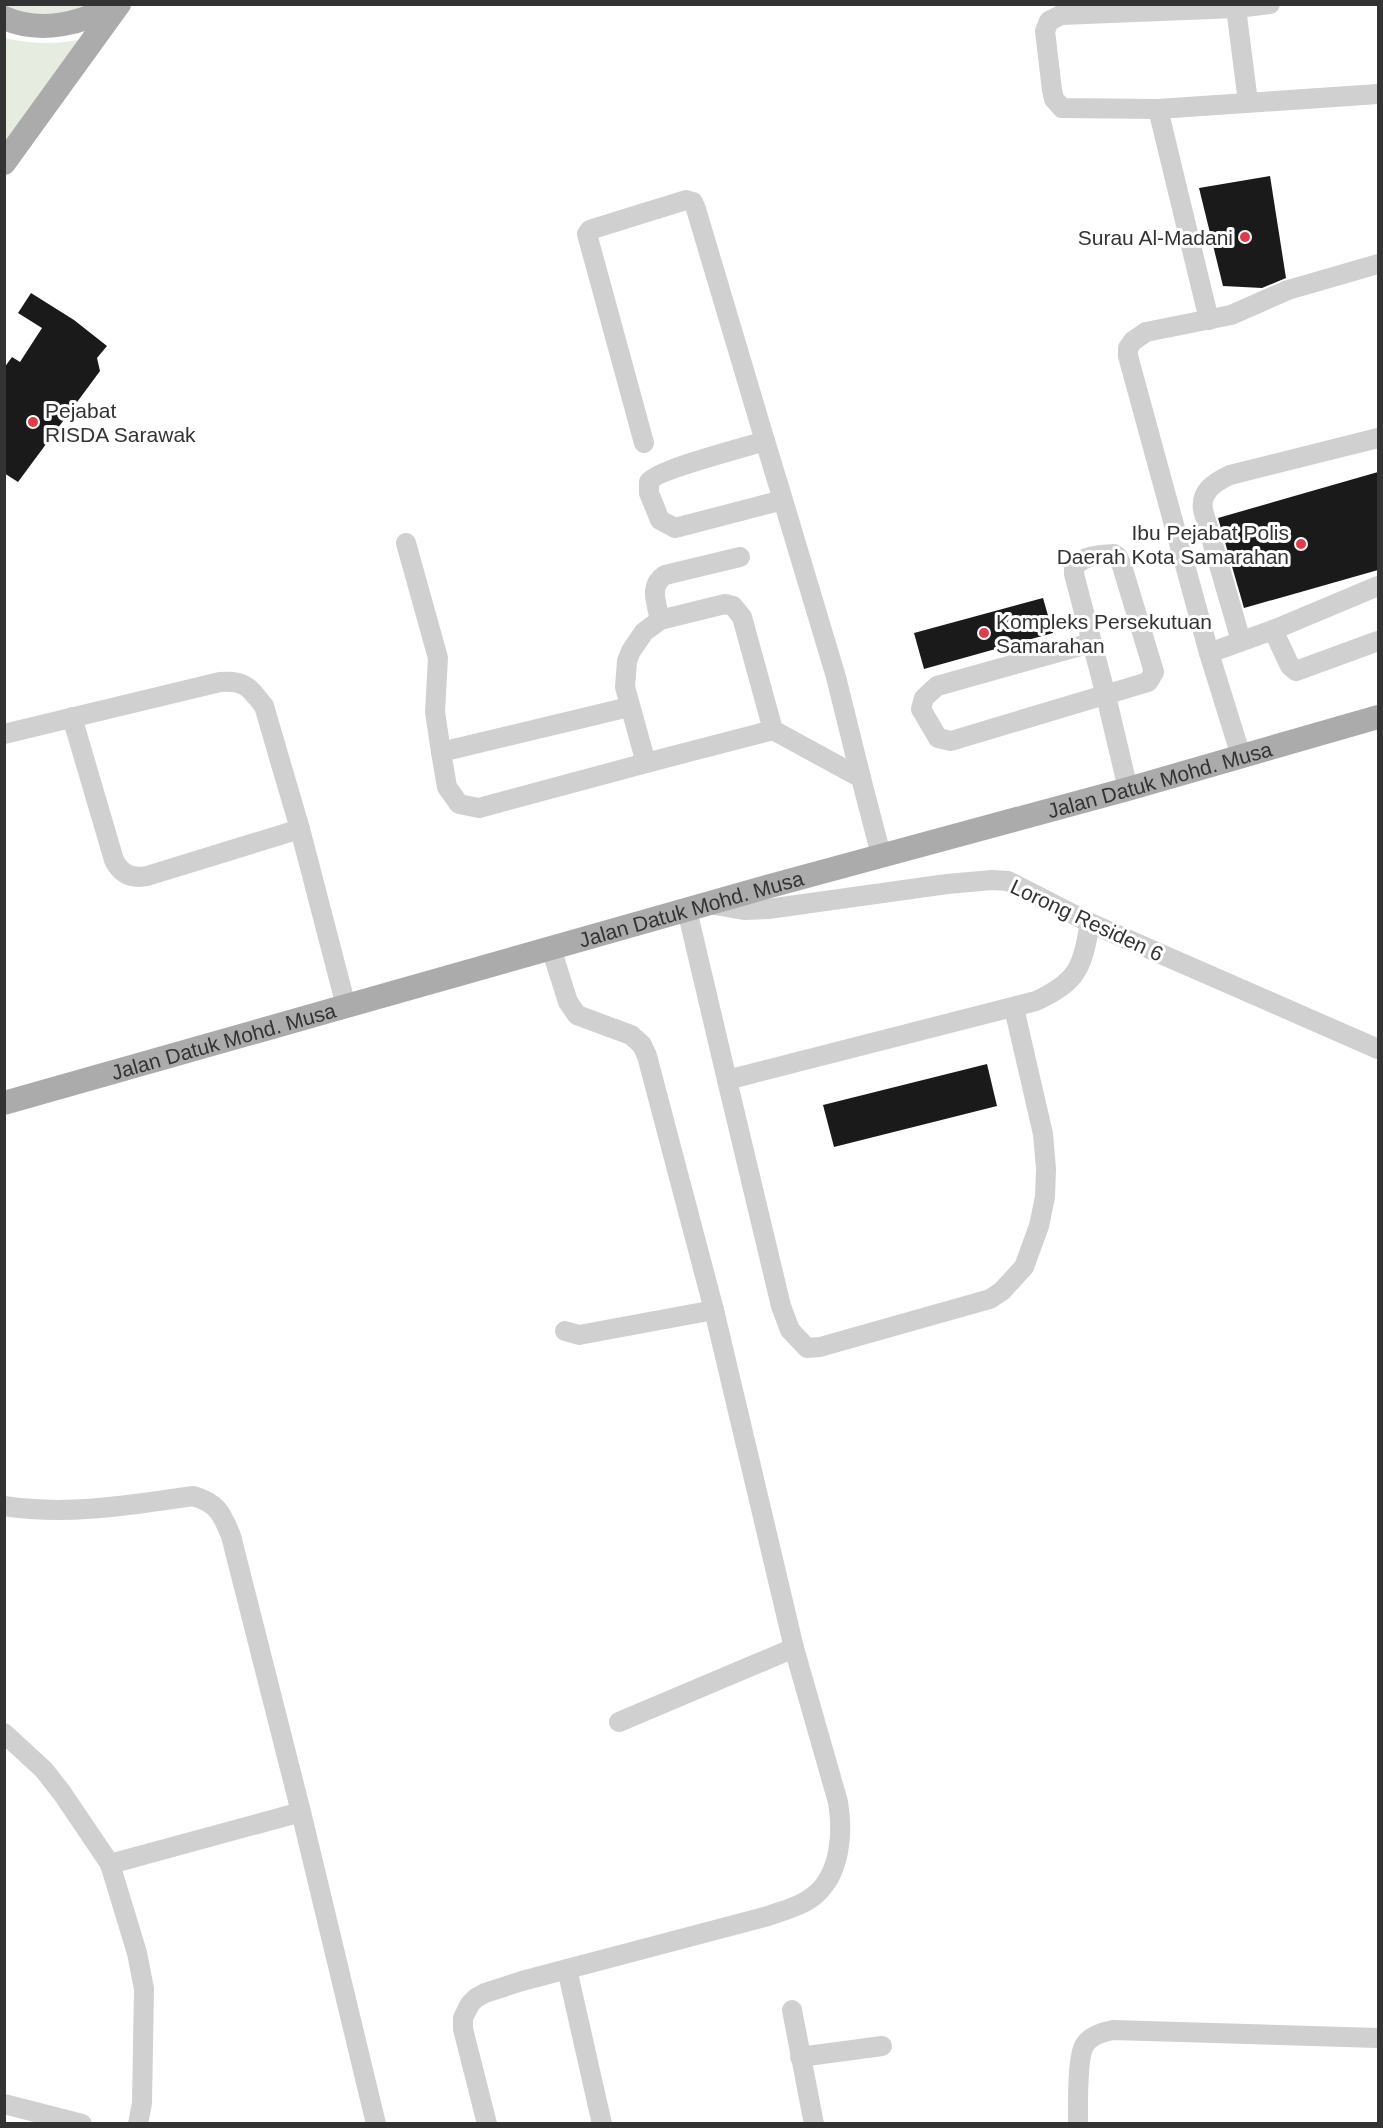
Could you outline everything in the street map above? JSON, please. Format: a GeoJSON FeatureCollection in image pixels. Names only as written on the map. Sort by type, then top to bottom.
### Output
{"type":"FeatureCollection","features":[{"type":"Feature","properties":{"kind":"main road"},"geometry":{"type":"LineString","coordinates":[[4,18],[38,26],[68,24],[97,15],[117,4]]}},
{"type":"Feature","properties":{"kind":"main road"},"geometry":{"type":"LineString","coordinates":[[4,163],[117,4]]}},
{"type":"Feature","properties":{"kind":"main road","name":"Jalan Datuk Mohd. Musa"},"geometry":{"type":"LineString","coordinates":[[4,1103],[1378,717]]}},
{"type":"Feature","properties":{"kind":"street"},"geometry":{"type":"LineString","coordinates":[[1270,4],[1236,8],[1061,15],[1049,21],[1045,34],[1052,90],[1059,105],[1066,109],[1158,109],[1378,94]]}},
{"type":"Feature","properties":{"kind":"street"},"geometry":{"type":"LineString","coordinates":[[1236,8],[1248,102]]}},
{"type":"Feature","properties":{"kind":"street"},"geometry":{"type":"LineString","coordinates":[[1158,109],[1209,320]]}},
{"type":"Feature","properties":{"kind":"street"},"geometry":{"type":"LineString","coordinates":[[644,443],[587,234],[590,230],[686,200],[693,202],[696,209],[836,677],[881,855]]}},
{"type":"Feature","properties":{"kind":"street"},"geometry":{"type":"LineString","coordinates":[[1241,756],[1209,653],[1128,356],[1128,348],[1132,341],[1146,332],[1231,315],[1288,290],[1378,264]]}},
{"type":"Feature","properties":{"kind":"street"},"geometry":{"type":"LineString","coordinates":[[1241,641],[1203,510],[1202,504],[1208,490],[1213,484],[1230,475],[1378,438]]}},
{"type":"Feature","properties":{"kind":"street"},"geometry":{"type":"LineString","coordinates":[[765,441],[653,477],[649,482],[649,493],[660,520],[675,528],[783,500]]}},
{"type":"Feature","properties":{"kind":"street"},"geometry":{"type":"LineString","coordinates":[[406,543],[438,658],[435,712],[449,791],[459,804],[479,808],[773,730],[861,778]]}},
{"type":"Feature","properties":{"kind":"street"},"geometry":{"type":"LineString","coordinates":[[1091,643],[937,686],[924,698],[921,709],[935,735],[947,742],[1106,696],[1148,682],[1154,672],[1119,556],[1114,554],[1086,558],[1074,567],[1091,643],[1106,696],[1128,789]]}},
{"type":"Feature","properties":{"kind":"street"},"geometry":{"type":"LineString","coordinates":[[660,620],[654,593],[658,579],[665,575],[740,557]]}},
{"type":"Feature","properties":{"kind":"street"},"geometry":{"type":"LineString","coordinates":[[1209,653],[1273,630],[1378,586]]}},
{"type":"Feature","properties":{"kind":"street"},"geometry":{"type":"LineString","coordinates":[[646,763],[625,687],[627,661],[639,638],[660,620],[725,604],[730,604],[738,610],[749,638],[773,730]]}},
{"type":"Feature","properties":{"kind":"street"},"geometry":{"type":"LineString","coordinates":[[1273,630],[1290,666],[1296,671],[1378,641]]}},
{"type":"Feature","properties":{"kind":"street"},"geometry":{"type":"LineString","coordinates":[[4,734],[220,682],[235,681],[252,691],[264,706],[300,829],[346,1006]]}},
{"type":"Feature","properties":{"kind":"street"},"geometry":{"type":"LineString","coordinates":[[441,752],[629,707]]}},
{"type":"Feature","properties":{"kind":"street"},"geometry":{"type":"LineString","coordinates":[[72,717],[114,860],[120,870],[130,876],[140,878],[300,829]]}},
{"type":"Feature","properties":{"kind":"street","name":"Lorong Residen 6"},"geometry":{"type":"LineString","coordinates":[[698,907],[768,909],[947,884],[1008,881],[1090,923],[1378,1049]]}},
{"type":"Feature","properties":{"kind":"street"},"geometry":{"type":"LineString","coordinates":[[698,907],[727,1080],[781,1306],[793,1334],[807,1348],[820,1347],[990,1299],[1002,1291],[1024,1267],[1043,1211],[1045,1151],[1014,1008]]}},
{"type":"Feature","properties":{"kind":"street"},"geometry":{"type":"LineString","coordinates":[[727,1080],[1014,1008],[1049,995],[1068,982],[1076,972],[1084,956],[1090,923]]}},
{"type":"Feature","properties":{"kind":"street"},"geometry":{"type":"LineString","coordinates":[[487,2124],[463,2029],[465,2011],[470,2004],[485,1993],[768,1916],[798,1905],[821,1888],[835,1861],[840,1840],[841,1818],[794,1648],[714,1310],[647,1056],[642,1045],[631,1035],[577,1015],[568,1002],[551,948]]}},
{"type":"Feature","properties":{"kind":"street"},"geometry":{"type":"LineString","coordinates":[[565,1331],[579,1335],[714,1310]]}},
{"type":"Feature","properties":{"kind":"street"},"geometry":{"type":"LineString","coordinates":[[4,1506],[31,1510],[84,1510],[194,1497],[207,1500],[216,1506],[231,1536],[301,1812],[376,2124]]}},
{"type":"Feature","properties":{"kind":"street"},"geometry":{"type":"LineString","coordinates":[[619,1722],[794,1648]]}},
{"type":"Feature","properties":{"kind":"street"},"geometry":{"type":"LineString","coordinates":[[4,1733],[44,1770],[110,1863],[137,1953],[144,1989],[142,2103],[138,2124]]}},
{"type":"Feature","properties":{"kind":"street"},"geometry":{"type":"LineString","coordinates":[[110,1863],[301,1812]]}},
{"type":"Feature","properties":{"kind":"street"},"geometry":{"type":"LineString","coordinates":[[567,1970],[602,2124]]}},
{"type":"Feature","properties":{"kind":"street"},"geometry":{"type":"LineString","coordinates":[[792,2010],[814,2124]]}},
{"type":"Feature","properties":{"kind":"street"},"geometry":{"type":"LineString","coordinates":[[1078,2124],[1079,2078],[1083,2048],[1089,2040],[1105,2032],[1113,2030],[1378,2038]]}},
{"type":"Feature","properties":{"kind":"street"},"geometry":{"type":"LineString","coordinates":[[800,2056],[882,2046]]}},
{"type":"Feature","properties":{"kind":"street"},"geometry":{"type":"LineString","coordinates":[[4,2104],[82,2124]]}},
{"type":"Feature","properties":{"kind":"shaded area"},"geometry":{"type":"Polygon","coordinates":[[[4,5],[92,5],[45,18],[5,10],[4,5]]]}},
{"type":"Feature","properties":{"kind":"shaded area"},"geometry":{"type":"Polygon","coordinates":[[[5,38],[44,43],[83,39],[5,146],[5,38]]]}},
{"type":"Feature","properties":{"kind":"building","name":"Surau Al-Madani"},"geometry":{"type":"Polygon","coordinates":[[[1270,176],[1286,278],[1262,288],[1223,286],[1199,188],[1270,176]]]}},
{"type":"Feature","properties":{"kind":"building","name":"Pejabat RISDA Sarawak"},"geometry":{"type":"Polygon","coordinates":[[[31,293],[74,320],[107,346],[97,358],[100,371],[18,482],[4,473],[4,368],[12,357],[20,362],[42,328],[18,313],[31,293]]]}},
{"type":"Feature","properties":{"kind":"building","name":"Ibu Pejabat Polis Daerah Kota Samarahan"},"geometry":{"type":"Polygon","coordinates":[[[1378,472],[1378,570],[1244,608],[1218,518],[1378,472]]]}},
{"type":"Feature","properties":{"kind":"building","name":"Kompleks Persekutuan Samarahan"},"geometry":{"type":"Polygon","coordinates":[[[1043,598],[1053,633],[924,669],[914,633],[1043,598]]]}},
{"type":"Feature","properties":{"kind":"building"},"geometry":{"type":"Polygon","coordinates":[[[987,1064],[997,1106],[834,1147],[823,1105],[987,1064]]]}},
{"type":"Feature","properties":{"kind":"place","name":"Surau Al-Madani"},"geometry":{"type":"Point","coordinates":[1245,237]}},
{"type":"Feature","properties":{"kind":"place","name":"Pejabat RISDA Sarawak"},"geometry":{"type":"Point","coordinates":[33,422]}},
{"type":"Feature","properties":{"kind":"place","name":"Ibu Pejabat Polis Daerah Kota Samarahan"},"geometry":{"type":"Point","coordinates":[1301,544]}},
{"type":"Feature","properties":{"kind":"place","name":"Kompleks Persekutuan Samarahan"},"geometry":{"type":"Point","coordinates":[984,633]}}]}
